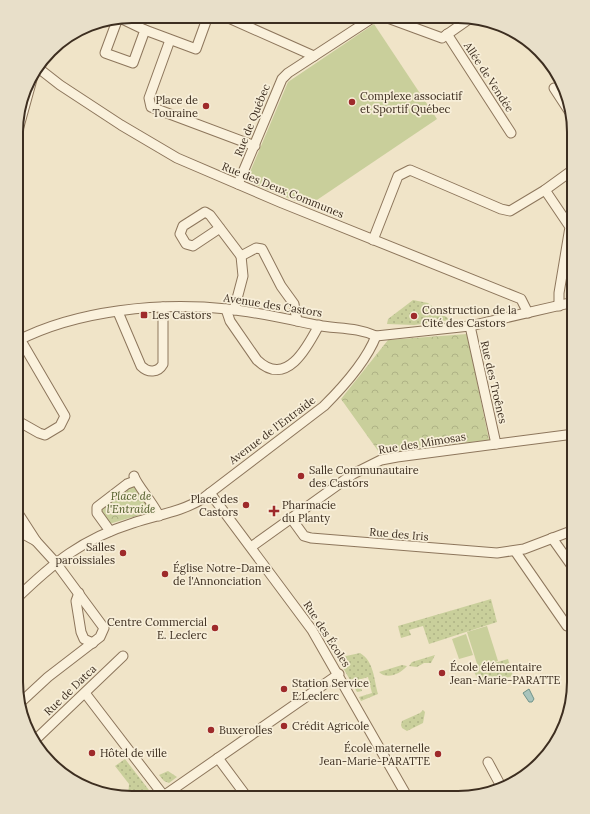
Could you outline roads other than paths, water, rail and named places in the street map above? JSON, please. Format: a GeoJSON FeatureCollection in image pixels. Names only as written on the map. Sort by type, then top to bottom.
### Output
{"type":"FeatureCollection","features":[{"type":"Feature","properties":{"kind":"street"},"geometry":{"type":"LineString","coordinates":[[130,23],[196,49],[205,23]]}},
{"type":"Feature","properties":{"kind":"street"},"geometry":{"type":"LineString","coordinates":[[240,23],[314,56]]}},
{"type":"Feature","properties":{"kind":"street","name":"Rue de Québec"},"geometry":{"type":"LineString","coordinates":[[238,184],[282,79],[365,23]]}},
{"type":"Feature","properties":{"kind":"street"},"geometry":{"type":"LineString","coordinates":[[401,23],[442,38],[462,23]]}},
{"type":"Feature","properties":{"kind":"street"},"geometry":{"type":"LineString","coordinates":[[116,24],[105,53],[133,63],[145,30]]}},
{"type":"Feature","properties":{"kind":"street","name":"Allée de Vendée"},"geometry":{"type":"LineString","coordinates":[[446,34],[511,133]]}},
{"type":"Feature","properties":{"kind":"street"},"geometry":{"type":"LineString","coordinates":[[170,40],[149,98],[151,108],[254,146]]}},
{"type":"Feature","properties":{"kind":"street","name":"Rue des Deux Communes"},"geometry":{"type":"LineString","coordinates":[[41,70],[60,85],[149,142],[177,158],[373,240],[521,299],[528,313]]}},
{"type":"Feature","properties":{"kind":"street"},"geometry":{"type":"LineString","coordinates":[[554,88],[562,100]]}},
{"type":"Feature","properties":{"kind":"street"},"geometry":{"type":"LineString","coordinates":[[373,240],[398,176],[404,172],[410,170],[501,209],[510,211],[545,190],[567,174]]}},
{"type":"Feature","properties":{"kind":"street"},"geometry":{"type":"LineString","coordinates":[[545,190],[567,223]]}},
{"type":"Feature","properties":{"kind":"street"},"geometry":{"type":"LineString","coordinates":[[220,228],[241,256],[243,276],[230,309],[230,321],[257,360],[267,368],[274,369],[292,366],[319,325]]}},
{"type":"Feature","properties":{"kind":"street"},"geometry":{"type":"LineString","coordinates":[[559,306],[559,293],[567,245]]}},
{"type":"Feature","properties":{"kind":"street"},"geometry":{"type":"LineString","coordinates":[[241,256],[256,248],[264,251],[277,279],[294,304],[297,321]]}},
{"type":"Feature","properties":{"kind":"street","name":"Avenue des Castors"},"geometry":{"type":"LineString","coordinates":[[23,338],[56,324],[88,316],[163,308],[230,309],[319,325],[366,331],[376,336],[470,326],[567,304]]}},
{"type":"Feature","properties":{"kind":"street"},"geometry":{"type":"LineString","coordinates":[[118,312],[141,366],[146,371],[153,371],[160,369],[163,364],[163,308]]}},
{"type":"Feature","properties":{"kind":"street","name":"Rue des Troênes"},"geometry":{"type":"LineString","coordinates":[[470,326],[496,444]]}},
{"type":"Feature","properties":{"kind":"street","name":"Avenue de l'Entraide"},"geometry":{"type":"LineString","coordinates":[[23,593],[56,562],[82,544],[134,522],[159,516],[192,505],[210,493],[324,406],[337,393],[368,352],[376,336]]}},
{"type":"Feature","properties":{"kind":"street"},"geometry":{"type":"LineString","coordinates":[[23,348],[65,416],[60,426],[46,435],[39,433],[23,424]]}},
{"type":"Feature","properties":{"kind":"street","name":"Rue des Mimosas"},"geometry":{"type":"LineString","coordinates":[[251,547],[353,474],[381,460],[567,435]]}},
{"type":"Feature","properties":{"kind":"street"},"geometry":{"type":"LineString","coordinates":[[110,531],[97,513],[97,507],[134,478],[148,497],[159,516]]}},
{"type":"Feature","properties":{"kind":"street","name":"Rue des Écoles"},"geometry":{"type":"LineString","coordinates":[[210,493],[312,630],[339,674],[404,791]]}},
{"type":"Feature","properties":{"kind":"street","name":"Rue des Iris"},"geometry":{"type":"LineString","coordinates":[[291,518],[304,536],[311,538],[497,553],[515,551],[567,533]]}},
{"type":"Feature","properties":{"kind":"street"},"geometry":{"type":"LineString","coordinates":[[23,521],[36,541],[56,562],[104,626],[102,634],[93,643],[48,677],[24,698]]}},
{"type":"Feature","properties":{"kind":"street"},"geometry":{"type":"LineString","coordinates":[[23,534],[36,541]]}},
{"type":"Feature","properties":{"kind":"street"},"geometry":{"type":"LineString","coordinates":[[552,538],[567,559]]}},
{"type":"Feature","properties":{"kind":"street"},"geometry":{"type":"LineString","coordinates":[[515,551],[567,626]]}},
{"type":"Feature","properties":{"kind":"street"},"geometry":{"type":"LineString","coordinates":[[79,593],[76,601],[81,632],[84,639],[93,643]]}},
{"type":"Feature","properties":{"kind":"street","name":"Rue de Datca"},"geometry":{"type":"LineString","coordinates":[[38,737],[123,656]]}},
{"type":"Feature","properties":{"kind":"street"},"geometry":{"type":"LineString","coordinates":[[171,791],[339,674]]}},
{"type":"Feature","properties":{"kind":"street"},"geometry":{"type":"LineString","coordinates":[[84,693],[158,791]]}},
{"type":"Feature","properties":{"kind":"street"},"geometry":{"type":"LineString","coordinates":[[218,758],[243,791]]}},
{"type":"Feature","properties":{"kind":"street"},"geometry":{"type":"LineString","coordinates":[[488,762],[499,783]]}},
{"type":"Feature","properties":{"kind":"water"},"geometry":{"type":"Polygon","coordinates":[[[529,689],[534,699],[532,702],[529,702],[523,693],[529,689]]]}},
{"type":"Feature","properties":{"kind":"place","name":"Complexe associatif et Sportif Québec"},"geometry":{"type":"Point","coordinates":[352,102]}},
{"type":"Feature","properties":{"kind":"place","name":"Place de Touraine"},"geometry":{"type":"Point","coordinates":[206,106]}},
{"type":"Feature","properties":{"kind":"place","name":"Les Castors"},"geometry":{"type":"Point","coordinates":[144,315]}},
{"type":"Feature","properties":{"kind":"place","name":"Construction de la Cité des Castors"},"geometry":{"type":"Point","coordinates":[414,316]}},
{"type":"Feature","properties":{"kind":"place","name":"Salle Communautaire des Castors"},"geometry":{"type":"Point","coordinates":[301,476]}},
{"type":"Feature","properties":{"kind":"place","name":"Place des Castors"},"geometry":{"type":"Point","coordinates":[246,505]}},
{"type":"Feature","properties":{"kind":"place","name":"Pharmacie du Planty"},"geometry":{"type":"Point","coordinates":[274,511]}},
{"type":"Feature","properties":{"kind":"place","name":"Salles paroissiales"},"geometry":{"type":"Point","coordinates":[123,553]}},
{"type":"Feature","properties":{"kind":"place","name":"Église Notre-Dame de l'Annonciation"},"geometry":{"type":"Point","coordinates":[165,574]}},
{"type":"Feature","properties":{"kind":"place","name":"Centre Commercial E. Leclerc"},"geometry":{"type":"Point","coordinates":[215,628]}},
{"type":"Feature","properties":{"kind":"place","name":"École élémentaire Jean-Marie-PARATTE"},"geometry":{"type":"Point","coordinates":[442,673]}},
{"type":"Feature","properties":{"kind":"place","name":"Station Service E.Leclerc"},"geometry":{"type":"Point","coordinates":[284,689]}},
{"type":"Feature","properties":{"kind":"place","name":"Crédit Agricole"},"geometry":{"type":"Point","coordinates":[284,726]}},
{"type":"Feature","properties":{"kind":"place","name":"Buxerolles"},"geometry":{"type":"Point","coordinates":[211,730]}},
{"type":"Feature","properties":{"kind":"place","name":"Hôtel de ville"},"geometry":{"type":"Point","coordinates":[92,753]}},
{"type":"Feature","properties":{"kind":"place","name":"École maternelle Jean-Marie-PARATTE"},"geometry":{"type":"Point","coordinates":[438,754]}},
{"type":"Feature","properties":{"kind":"park label","name":"Place de l'Entraide"},"geometry":{"type":"Point","coordinates":[131,502]}}]}
